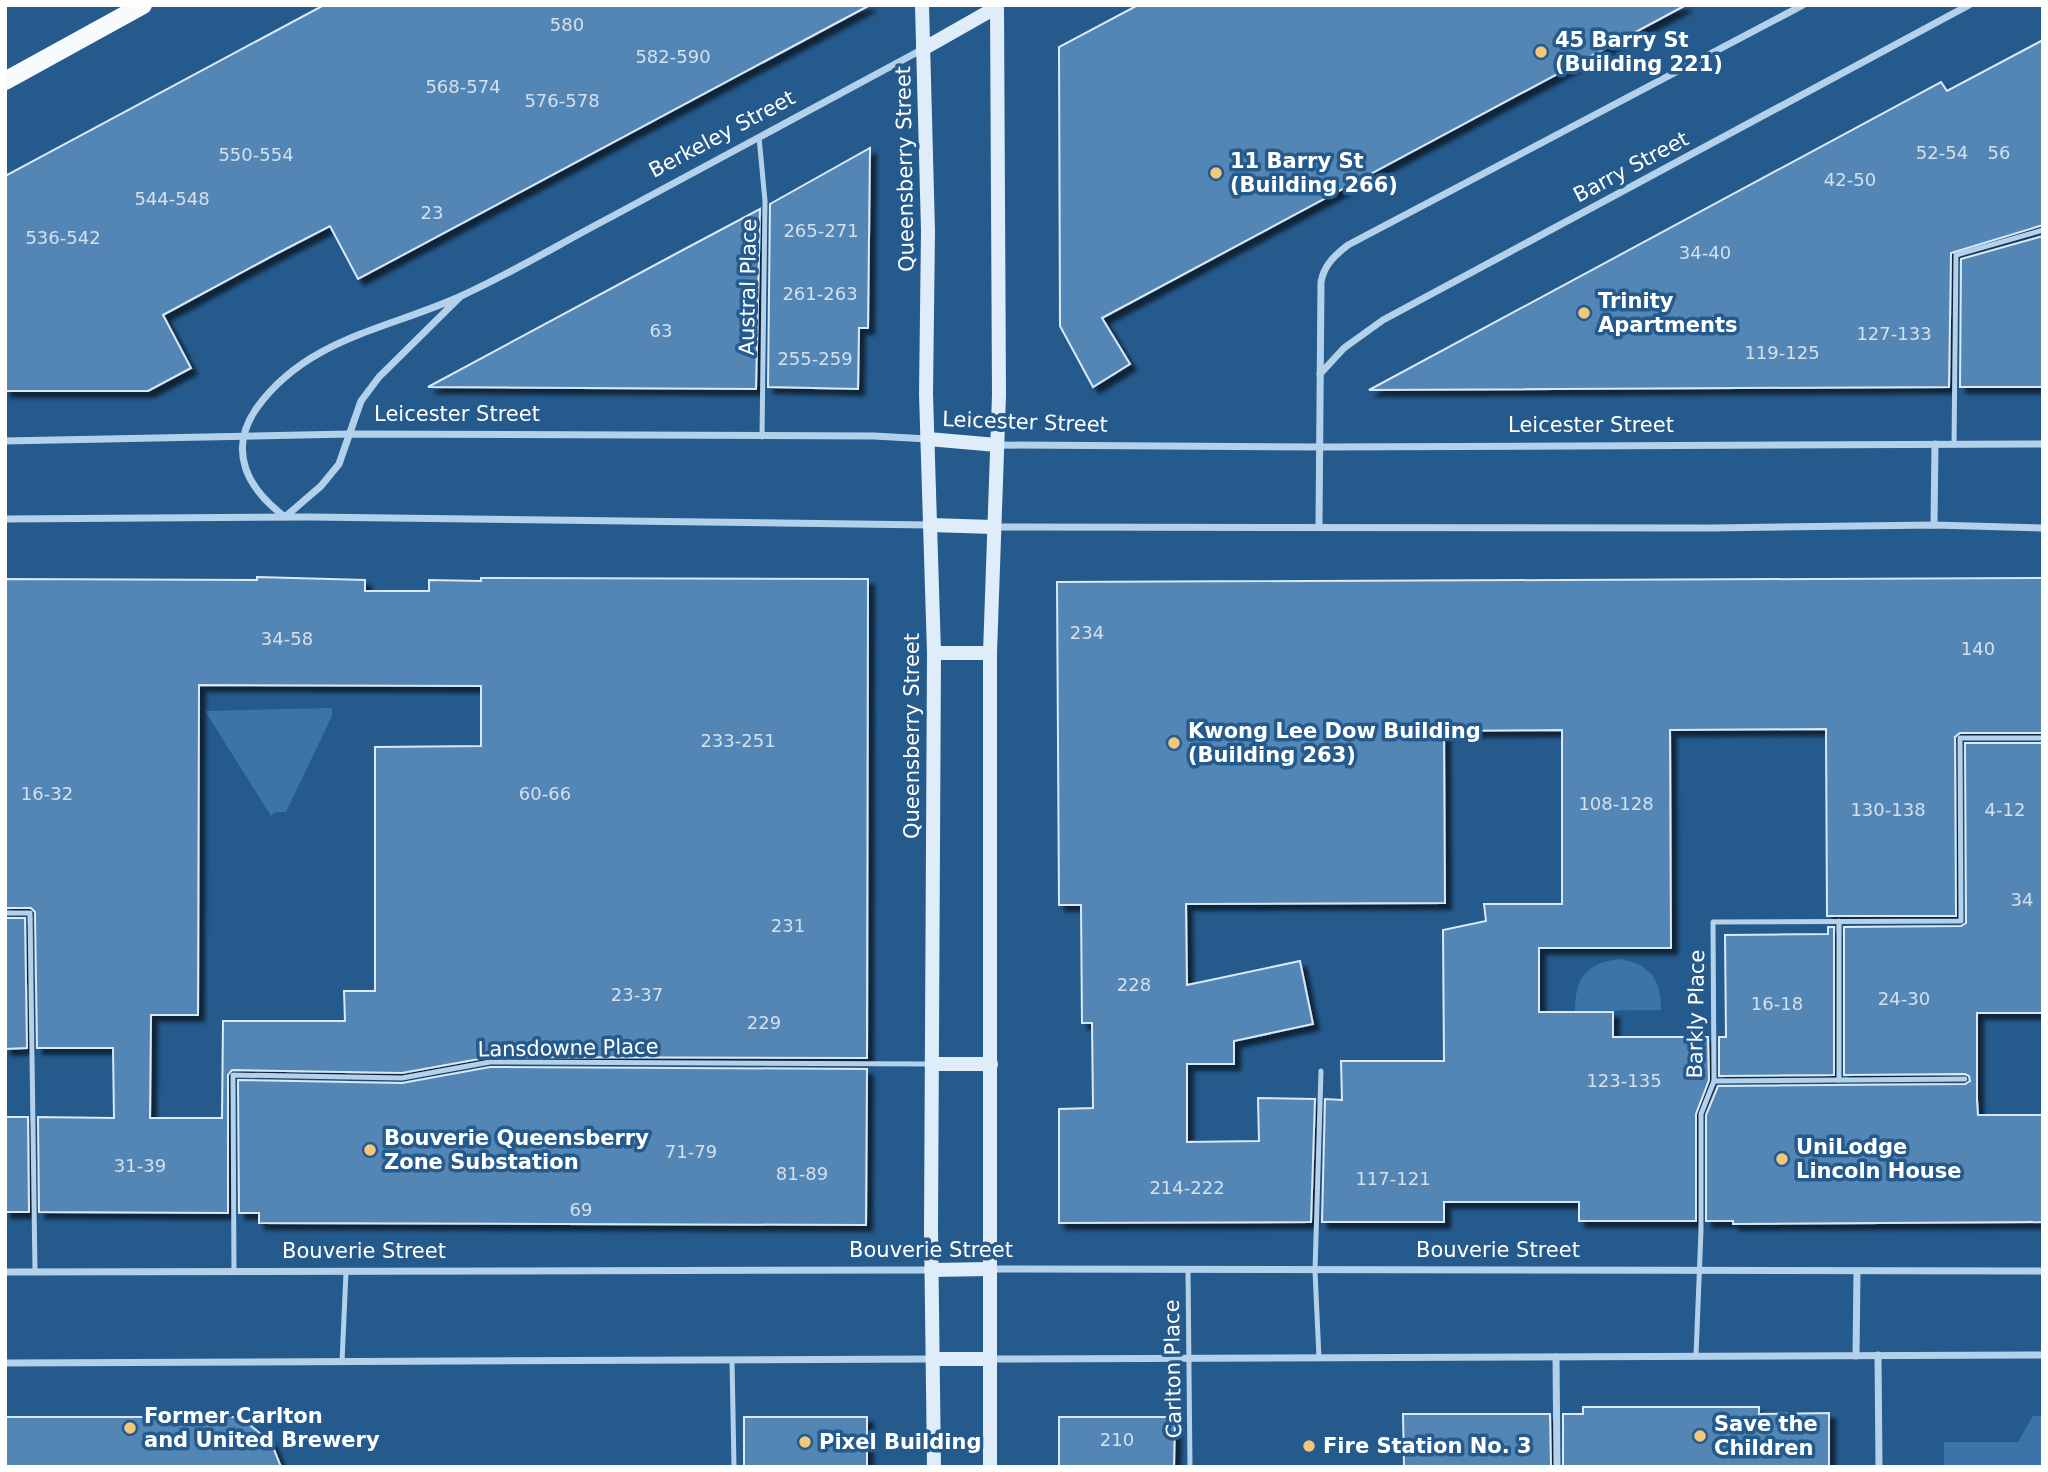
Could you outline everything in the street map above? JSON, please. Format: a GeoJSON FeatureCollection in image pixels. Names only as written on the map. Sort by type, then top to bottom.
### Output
{"type":"FeatureCollection","features":[{"type":"Feature","properties":{"kind":"main road"},"geometry":{"type":"LineString","coordinates":[[5,81],[143,5]]}},
{"type":"Feature","properties":{"kind":"main road","name":"Queensberry Street"},"geometry":{"type":"LineString","coordinates":[[922,5],[934,653],[931,1270],[934,1467]]}},
{"type":"Feature","properties":{"kind":"main road"},"geometry":{"type":"LineString","coordinates":[[990,1467],[990,653],[998,445],[998,6]]}},
{"type":"Feature","properties":{"kind":"main road","name":"Berkeley Street"},"geometry":{"type":"LineString","coordinates":[[923,49],[998,6]]}},
{"type":"Feature","properties":{"kind":"main road","name":"Leicester Street"},"geometry":{"type":"LineString","coordinates":[[928,439],[998,445]]}},
{"type":"Feature","properties":{"kind":"main road"},"geometry":{"type":"LineString","coordinates":[[931,525],[993,527]]}},
{"type":"Feature","properties":{"kind":"main road"},"geometry":{"type":"LineString","coordinates":[[934,653],[990,653]]}},
{"type":"Feature","properties":{"kind":"main road"},"geometry":{"type":"LineString","coordinates":[[933,1063],[991,1065]]}},
{"type":"Feature","properties":{"kind":"main road","name":"Bouverie Street"},"geometry":{"type":"LineString","coordinates":[[931,1270],[989,1269]]}},
{"type":"Feature","properties":{"kind":"main road"},"geometry":{"type":"LineString","coordinates":[[932,1359],[989,1359]]}},
{"type":"Feature","properties":{"kind":"street"},"geometry":{"type":"LineString","coordinates":[[1319,525],[1321,282],[1326,267],[1341,251],[1802,5]]}},
{"type":"Feature","properties":{"kind":"street","name":"Barry Street"},"geometry":{"type":"LineString","coordinates":[[1320,375],[1354,340],[1383,320],[1969,5]]}},
{"type":"Feature","properties":{"kind":"street","name":"Berkeley Street"},"geometry":{"type":"LineString","coordinates":[[243,436],[255,410],[313,355],[349,337],[461,296],[923,49]]}},
{"type":"Feature","properties":{"kind":"street","name":"Berkeley Street"},"geometry":{"type":"LineString","coordinates":[[285,517],[307,499],[339,464],[361,401],[379,377],[461,296]]}},
{"type":"Feature","properties":{"kind":"street","name":"Leicester Street"},"geometry":{"type":"LineString","coordinates":[[5,441],[350,434],[874,436],[928,439]]}},
{"type":"Feature","properties":{"kind":"street"},"geometry":{"type":"LineString","coordinates":[[243,436],[243,458],[253,486],[267,504],[285,517]]}},
{"type":"Feature","properties":{"kind":"street"},"geometry":{"type":"LineString","coordinates":[[1934,525],[1935,444]]}},
{"type":"Feature","properties":{"kind":"street","name":"Leicester Street"},"geometry":{"type":"LineString","coordinates":[[998,445],[1320,447],[2043,444]]}},
{"type":"Feature","properties":{"kind":"street"},"geometry":{"type":"LineString","coordinates":[[5,520],[285,517],[931,525]]}},
{"type":"Feature","properties":{"kind":"street"},"geometry":{"type":"LineString","coordinates":[[993,527],[1319,525],[1711,528],[1934,525],[2043,528]]}},
{"type":"Feature","properties":{"kind":"street","name":"Bouverie Street"},"geometry":{"type":"LineString","coordinates":[[989,1269],[2043,1271]]}},
{"type":"Feature","properties":{"kind":"street","name":"Bouverie Street"},"geometry":{"type":"LineString","coordinates":[[5,1272],[931,1270]]}},
{"type":"Feature","properties":{"kind":"street"},"geometry":{"type":"LineString","coordinates":[[1856,1356],[1857,1272]]}},
{"type":"Feature","properties":{"kind":"street"},"geometry":{"type":"LineString","coordinates":[[1878,1355],[1878,1467]]}},
{"type":"Feature","properties":{"kind":"street"},"geometry":{"type":"LineString","coordinates":[[989,1359],[2043,1355]]}},
{"type":"Feature","properties":{"kind":"street"},"geometry":{"type":"LineString","coordinates":[[1556,1357],[1557,1467]]}},
{"type":"Feature","properties":{"kind":"street"},"geometry":{"type":"LineString","coordinates":[[5,1363],[932,1359]]}},
{"type":"Feature","properties":{"kind":"lane","name":"Austral Place"},"geometry":{"type":"LineString","coordinates":[[760,137],[765,201],[762,437]]}},
{"type":"Feature","properties":{"kind":"lane"},"geometry":{"type":"LineString","coordinates":[[1954,445],[1956,255],[2043,230]]}},
{"type":"Feature","properties":{"kind":"lane","name":"Barkly Place"},"geometry":{"type":"LineString","coordinates":[[1696,1356],[1701,1114],[1714,1081],[1713,922],[1961,921],[1960,738],[2043,738]]}},
{"type":"Feature","properties":{"kind":"lane"},"geometry":{"type":"LineString","coordinates":[[5,914],[30,914],[35,1272]]}},
{"type":"Feature","properties":{"kind":"lane"},"geometry":{"type":"LineString","coordinates":[[1839,921],[1839,1080]]}},
{"type":"Feature","properties":{"kind":"lane","name":"Lansdowne Place"},"geometry":{"type":"LineString","coordinates":[[234,1272],[233,1075],[402,1078],[490,1062],[933,1063]]}},
{"type":"Feature","properties":{"kind":"lane"},"geometry":{"type":"LineString","coordinates":[[1319,1358],[1315,1271],[1321,1071]]}},
{"type":"Feature","properties":{"kind":"lane","name":"Barkly Place"},"geometry":{"type":"LineString","coordinates":[[1714,1081],[1965,1079]]}},
{"type":"Feature","properties":{"kind":"lane","name":"Carlton Place"},"geometry":{"type":"LineString","coordinates":[[1188,1271],[1190,1467]]}},
{"type":"Feature","properties":{"kind":"lane"},"geometry":{"type":"LineString","coordinates":[[342,1362],[346,1272]]}},
{"type":"Feature","properties":{"kind":"lane"},"geometry":{"type":"LineString","coordinates":[[732,1360],[734,1467]]}},
{"type":"Feature","properties":{"kind":"shaded area"},"geometry":{"type":"Polygon","coordinates":[[[332,708],[332,716],[286,812],[275,812],[271,816],[205,711],[332,708]]]}},
{"type":"Feature","properties":{"kind":"shaded area"},"geometry":{"type":"Polygon","coordinates":[[[1619,959],[1639,965],[1652,975],[1659,990],[1661,1010],[1575,1011],[1577,990],[1585,974],[1598,964],[1619,959]]]}},
{"type":"Feature","properties":{"kind":"shaded area"},"geometry":{"type":"Polygon","coordinates":[[[2033,1416],[2043,1416],[2043,1467],[1944,1467],[1944,1442],[2018,1442],[2033,1416]]]}},
{"type":"Feature","properties":{"kind":"building"},"geometry":{"type":"Polygon","coordinates":[[[324,5],[870,5],[358,279],[330,226],[274,255],[163,315],[191,368],[148,391],[5,391],[5,176],[324,5]]]}},
{"type":"Feature","properties":{"kind":"building","name":"11 Barry St (Building 266)"},"geometry":{"type":"Polygon","coordinates":[[[1138,5],[1686,5],[1102,318],[1130,364],[1093,387],[1060,326],[1059,47],[1138,5]]]}},
{"type":"Feature","properties":{"kind":"building"},"geometry":{"type":"Polygon","coordinates":[[[2043,40],[2043,225],[1951,253],[1949,387],[1369,390],[1941,82],[1947,91],[2043,40]]]}},
{"type":"Feature","properties":{"kind":"building"},"geometry":{"type":"Polygon","coordinates":[[[870,148],[868,328],[859,328],[858,389],[768,387],[770,204],[870,148]]]}},
{"type":"Feature","properties":{"kind":"building"},"geometry":{"type":"Polygon","coordinates":[[[760,209],[756,389],[428,387],[681,251],[760,209]]]}},
{"type":"Feature","properties":{"kind":"building"},"geometry":{"type":"Polygon","coordinates":[[[2043,236],[2043,387],[1960,387],[1961,259],[2043,236]]]}},
{"type":"Feature","properties":{"kind":"building"},"geometry":{"type":"Polygon","coordinates":[[[257,577],[365,580],[365,591],[429,591],[429,580],[481,581],[481,578],[868,579],[867,1058],[490,1057],[402,1073],[232,1070],[228,1075],[228,1213],[39,1212],[38,1117],[114,1118],[113,1048],[37,1048],[35,912],[31,908],[5,908],[5,579],[257,580],[257,577]],[[199,685],[198,1015],[151,1015],[150,1118],[222,1118],[223,1021],[345,1021],[344,991],[375,991],[375,747],[481,746],[481,686],[199,685]]]}},
{"type":"Feature","properties":{"kind":"building"},"geometry":{"type":"Polygon","coordinates":[[[2043,578],[2043,733],[1960,733],[1955,737],[1956,916],[1827,916],[1826,729],[1670,730],[1671,948],[1539,948],[1539,1012],[1613,1012],[1613,1037],[1708,1037],[1709,1080],[1696,1114],[1696,1221],[1579,1221],[1579,1202],[1444,1202],[1444,1222],[1322,1222],[1325,1099],[1342,1100],[1341,1061],[1444,1061],[1443,930],[1486,921],[1484,904],[1562,904],[1562,730],[1444,731],[1445,903],[1186,904],[1187,985],[1300,961],[1313,1024],[1234,1041],[1234,1064],[1187,1064],[1187,1142],[1259,1141],[1258,1098],[1315,1099],[1311,1222],[1059,1223],[1059,1109],[1093,1108],[1092,1023],[1082,1023],[1081,905],[1059,905],[1057,582],[2043,578]]]}},
{"type":"Feature","properties":{"kind":"building"},"geometry":{"type":"Polygon","coordinates":[[[1965,743],[2043,743],[2043,1013],[1977,1013],[1977,1100],[1978,1115],[2043,1115],[2043,1222],[1733,1224],[1733,1221],[1706,1221],[1706,1115],[1718,1086],[1965,1084],[1970,1081],[1965,1074],[1844,1075],[1844,927],[1961,926],[1966,923],[1965,743]]]}},
{"type":"Feature","properties":{"kind":"building"},"geometry":{"type":"Polygon","coordinates":[[[5,918],[25,918],[27,1048],[5,1049],[5,918]]]}},
{"type":"Feature","properties":{"kind":"building"},"geometry":{"type":"Polygon","coordinates":[[[1828,927],[1834,927],[1834,1075],[1719,1076],[1719,1037],[1726,1037],[1725,935],[1828,934],[1828,927]]]}},
{"type":"Feature","properties":{"kind":"building"},"geometry":{"type":"Polygon","coordinates":[[[490,1067],[867,1069],[866,1225],[259,1223],[259,1213],[239,1213],[238,1080],[402,1083],[490,1067]]]}},
{"type":"Feature","properties":{"kind":"building"},"geometry":{"type":"Polygon","coordinates":[[[5,1117],[28,1117],[29,1212],[5,1212],[5,1117]]]}},
{"type":"Feature","properties":{"kind":"building","name":"Save the Children"},"geometry":{"type":"Polygon","coordinates":[[[1583,1407],[1759,1407],[1759,1414],[1829,1413],[1829,1467],[1563,1467],[1563,1414],[1583,1414],[1583,1407]]]}},
{"type":"Feature","properties":{"kind":"building"},"geometry":{"type":"Polygon","coordinates":[[[1403,1414],[1550,1414],[1551,1467],[1404,1467],[1403,1414]]]}},
{"type":"Feature","properties":{"kind":"building"},"geometry":{"type":"Polygon","coordinates":[[[5,1417],[240,1417],[271,1442],[281,1467],[5,1467],[5,1417]]]}},
{"type":"Feature","properties":{"kind":"building","name":"Pixel Building"},"geometry":{"type":"Polygon","coordinates":[[[744,1417],[867,1417],[867,1467],[744,1467],[744,1417]]]}},
{"type":"Feature","properties":{"kind":"building"},"geometry":{"type":"Polygon","coordinates":[[[1059,1417],[1175,1417],[1174,1467],[1059,1467],[1059,1417]]]}},
{"type":"Feature","properties":{"kind":"place","name":"45 Barry St (Building 221)"},"geometry":{"type":"Point","coordinates":[1541,52]}},
{"type":"Feature","properties":{"kind":"place","name":"11 Barry St (Building 266)"},"geometry":{"type":"Point","coordinates":[1216,173]}},
{"type":"Feature","properties":{"kind":"place","name":"Trinity Apartments"},"geometry":{"type":"Point","coordinates":[1584,313]}},
{"type":"Feature","properties":{"kind":"place","name":"Kwong Lee Dow Building (Building 263)"},"geometry":{"type":"Point","coordinates":[1174,743]}},
{"type":"Feature","properties":{"kind":"place","name":"Bouverie Queensberry Zone Substation"},"geometry":{"type":"Point","coordinates":[370,1150]}},
{"type":"Feature","properties":{"kind":"place","name":"UniLodge Lincoln House"},"geometry":{"type":"Point","coordinates":[1782,1159]}},
{"type":"Feature","properties":{"kind":"place","name":"Former Carlton and United Brewery"},"geometry":{"type":"Point","coordinates":[130,1428]}},
{"type":"Feature","properties":{"kind":"place","name":"Save the Children"},"geometry":{"type":"Point","coordinates":[1700,1436]}},
{"type":"Feature","properties":{"kind":"place","name":"Pixel Building"},"geometry":{"type":"Point","coordinates":[805,1442]}},
{"type":"Feature","properties":{"kind":"place","name":"Fire Station No. 3"},"geometry":{"type":"Point","coordinates":[1309,1446]}}]}
